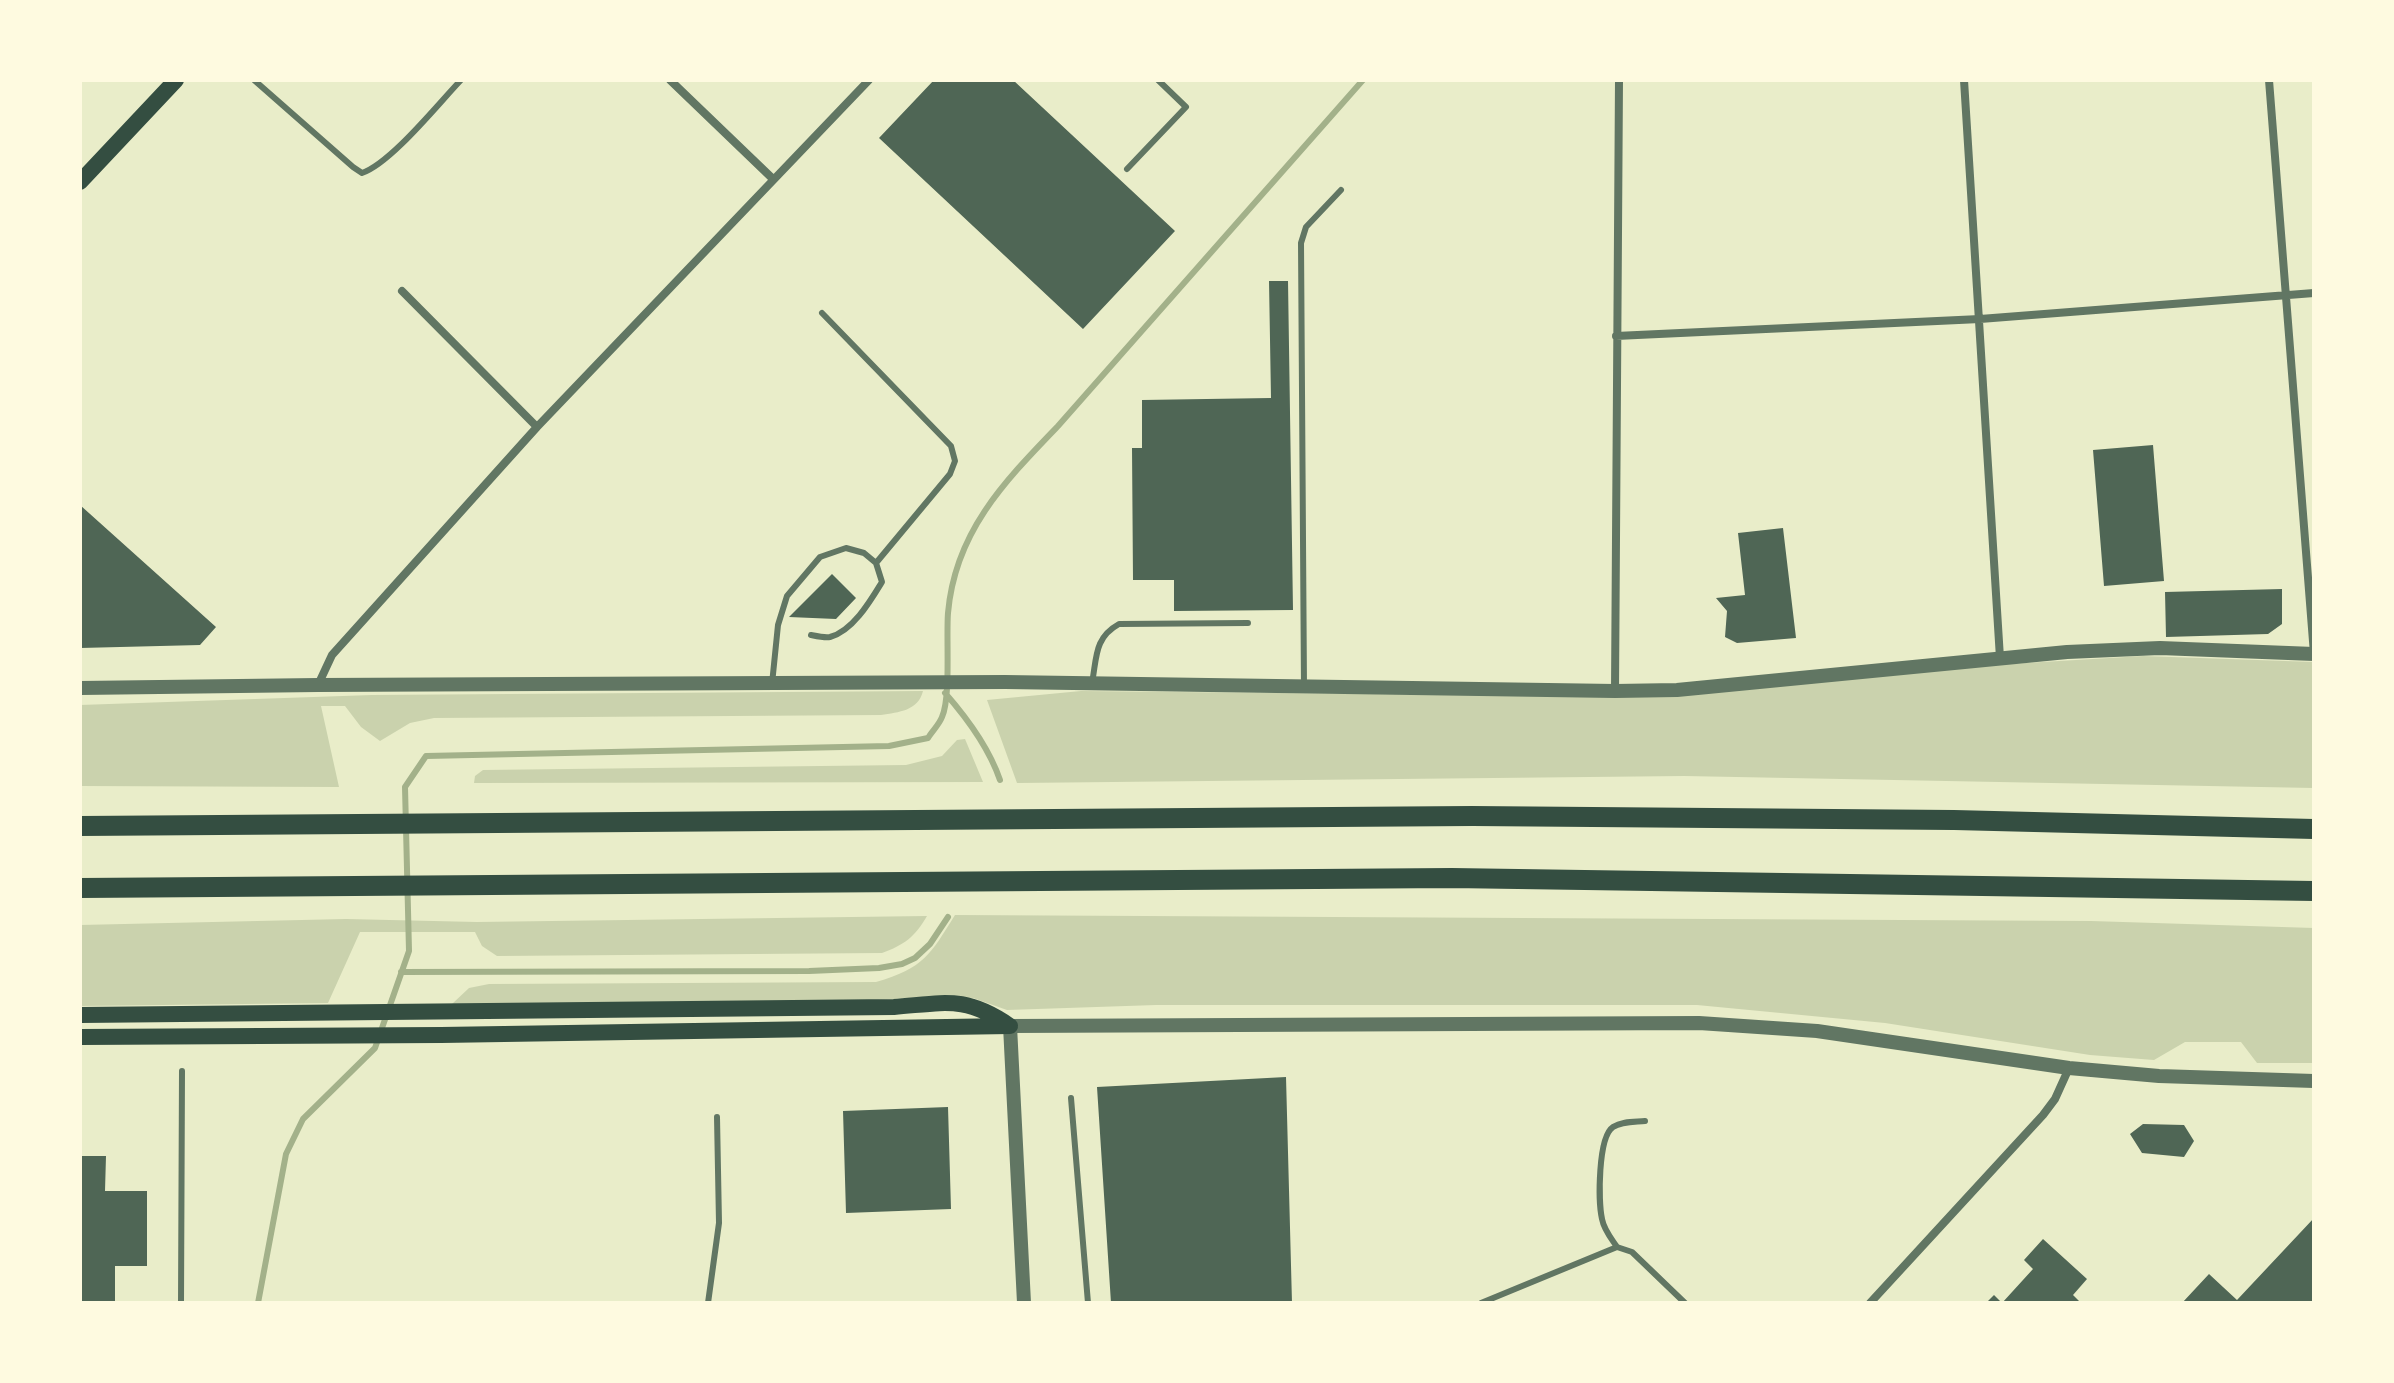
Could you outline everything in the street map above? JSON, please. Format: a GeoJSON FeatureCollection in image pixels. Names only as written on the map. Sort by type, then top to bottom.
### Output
{"type":"FeatureCollection","features":[{"type":"Feature","properties":{"kind":"highway"},"geometry":{"type":"LineString","coordinates":[[80,826],[1472,816],[1954,820],[2314,829]]}},
{"type":"Feature","properties":{"kind":"highway"},"geometry":{"type":"LineString","coordinates":[[80,888],[1452,878],[2314,891]]}},
{"type":"Feature","properties":{"kind":"main road"},"geometry":{"type":"LineString","coordinates":[[80,182],[172,81]]}},
{"type":"Feature","properties":{"kind":"main road"},"geometry":{"type":"LineString","coordinates":[[80,1015],[894,1007],[960,1001],[991,1013],[1010,1026]]}},
{"type":"Feature","properties":{"kind":"main road"},"geometry":{"type":"LineString","coordinates":[[80,1037],[1010,1026]]}},
{"type":"Feature","properties":{"kind":"street"},"geometry":{"type":"LineString","coordinates":[[670,80],[773,179]]}},
{"type":"Feature","properties":{"kind":"street"},"geometry":{"type":"LineString","coordinates":[[318,685],[332,655],[537,427],[869,80]]}},
{"type":"Feature","properties":{"kind":"street"},"geometry":{"type":"LineString","coordinates":[[1615,691],[1619,80]]}},
{"type":"Feature","properties":{"kind":"street"},"geometry":{"type":"LineString","coordinates":[[1964,80],[2000,658]]}},
{"type":"Feature","properties":{"kind":"street"},"geometry":{"type":"LineString","coordinates":[[80,688],[1005,682],[1615,691],[1677,690],[2000,658],[2160,648],[2314,654],[2269,80]]}},
{"type":"Feature","properties":{"kind":"street"},"geometry":{"type":"LineString","coordinates":[[402,291],[537,427]]}},
{"type":"Feature","properties":{"kind":"street"},"geometry":{"type":"LineString","coordinates":[[1616,336],[1980,319],[2314,293]]}},
{"type":"Feature","properties":{"kind":"street"},"geometry":{"type":"LineString","coordinates":[[1024,1303],[1010,1026],[1699,1023],[1817,1031],[2069,1068],[2159,1076],[2314,1081]]}},
{"type":"Feature","properties":{"kind":"street"},"geometry":{"type":"LineString","coordinates":[[1870,1303],[2043,1115],[2055,1099],[2069,1068]]}},
{"type":"Feature","properties":{"kind":"lane"},"geometry":{"type":"LineString","coordinates":[[254,80],[362,173],[372,169],[400,144],[461,80]]}},
{"type":"Feature","properties":{"kind":"lane"},"geometry":{"type":"LineString","coordinates":[[1127,169],[1186,107],[1158,80]]}},
{"type":"Feature","properties":{"kind":"lane"},"geometry":{"type":"LineString","coordinates":[[1304,687],[1301,243],[1306,227],[1341,190]]}},
{"type":"Feature","properties":{"kind":"lane"},"geometry":{"type":"LineString","coordinates":[[822,313],[951,446],[955,461],[950,474],[876,563]]}},
{"type":"Feature","properties":{"kind":"lane"},"geometry":{"type":"LineString","coordinates":[[772,684],[778,625],[787,596],[820,557],[846,548],[864,553],[876,563],[882,582],[868,605],[845,628],[829,637],[811,635]]}},
{"type":"Feature","properties":{"kind":"lane"},"geometry":{"type":"LineString","coordinates":[[1092,683],[1099,641],[1108,630],[1119,624],[1248,623]]}},
{"type":"Feature","properties":{"kind":"lane"},"geometry":{"type":"LineString","coordinates":[[181,1303],[182,1071]]}},
{"type":"Feature","properties":{"kind":"lane"},"geometry":{"type":"LineString","coordinates":[[1071,1098],[1088,1303]]}},
{"type":"Feature","properties":{"kind":"lane"},"geometry":{"type":"LineString","coordinates":[[708,1303],[719,1223],[717,1117]]}},
{"type":"Feature","properties":{"kind":"lane"},"geometry":{"type":"LineString","coordinates":[[1645,1121],[1613,1127],[1605,1137],[1602,1148],[1601,1216],[1605,1229],[1617,1247],[1632,1252],[1685,1303]]}},
{"type":"Feature","properties":{"kind":"lane"},"geometry":{"type":"LineString","coordinates":[[1481,1303],[1617,1247]]}},
{"type":"Feature","properties":{"kind":"green space"},"geometry":{"type":"Polygon","coordinates":[[[2143,656],[2314,662],[2314,788],[1684,776],[1017,783],[987,700],[1081,691],[1665,697],[1992,665],[2143,656]]]}},
{"type":"Feature","properties":{"kind":"green space"},"geometry":{"type":"Polygon","coordinates":[[[923,691],[912,707],[881,715],[434,718],[410,723],[380,741],[361,727],[345,706],[321,706],[339,787],[80,786],[80,705],[372,695],[923,691]]]}},
{"type":"Feature","properties":{"kind":"green space"},"geometry":{"type":"Polygon","coordinates":[[[965,739],[983,782],[474,783],[475,776],[483,770],[906,765],[942,756],[957,740],[965,739]]]}},
{"type":"Feature","properties":{"kind":"green space"},"geometry":{"type":"Polygon","coordinates":[[[955,915],[2091,921],[2314,928],[2314,1063],[2257,1063],[2241,1042],[2185,1042],[2154,1060],[2090,1055],[1885,1023],[1697,1005],[1156,1005],[1007,1010],[973,998],[948,996],[824,1003],[452,1004],[469,988],[489,984],[876,982],[905,971],[924,958],[955,915]]]}},
{"type":"Feature","properties":{"kind":"green space"},"geometry":{"type":"Polygon","coordinates":[[[927,916],[908,939],[882,953],[497,956],[482,946],[475,932],[360,932],[328,1003],[80,1006],[80,925],[346,919],[477,922],[927,916]]]}},
{"type":"Feature","properties":{"kind":"building"},"geometry":{"type":"Polygon","coordinates":[[[934,80],[1013,80],[1175,231],[1083,329],[879,138],[934,80]]]}},
{"type":"Feature","properties":{"kind":"building"},"geometry":{"type":"Polygon","coordinates":[[[1269,281],[1288,281],[1293,610],[1174,611],[1174,580],[1133,580],[1132,448],[1142,448],[1142,400],[1271,398],[1269,281]]]}},
{"type":"Feature","properties":{"kind":"building"},"geometry":{"type":"Polygon","coordinates":[[[2153,445],[2164,581],[2104,586],[2093,450],[2153,445]]]}},
{"type":"Feature","properties":{"kind":"building"},"geometry":{"type":"Polygon","coordinates":[[[80,505],[216,627],[200,645],[80,648],[80,505]]]}},
{"type":"Feature","properties":{"kind":"building"},"geometry":{"type":"Polygon","coordinates":[[[1783,528],[1796,638],[1737,643],[1725,637],[1727,611],[1716,598],[1745,595],[1738,533],[1783,528]]]}},
{"type":"Feature","properties":{"kind":"building"},"geometry":{"type":"Polygon","coordinates":[[[832,574],[856,598],[836,619],[789,617],[832,574]]]}},
{"type":"Feature","properties":{"kind":"building"},"geometry":{"type":"Polygon","coordinates":[[[2282,589],[2282,624],[2268,634],[2166,637],[2165,592],[2282,589]]]}},
{"type":"Feature","properties":{"kind":"building"},"geometry":{"type":"Polygon","coordinates":[[[1286,1077],[1292,1303],[1111,1303],[1097,1087],[1286,1077]]]}},
{"type":"Feature","properties":{"kind":"building"},"geometry":{"type":"Polygon","coordinates":[[[948,1107],[951,1209],[846,1213],[843,1111],[948,1107]]]}},
{"type":"Feature","properties":{"kind":"building"},"geometry":{"type":"Polygon","coordinates":[[[2143,1124],[2184,1125],[2194,1141],[2184,1157],[2142,1153],[2130,1134],[2143,1124]]]}},
{"type":"Feature","properties":{"kind":"building"},"geometry":{"type":"Polygon","coordinates":[[[80,1156],[106,1156],[105,1191],[147,1191],[147,1266],[115,1266],[115,1303],[80,1303],[80,1156]]]}},
{"type":"Feature","properties":{"kind":"building"},"geometry":{"type":"Polygon","coordinates":[[[2314,1218],[2314,1303],[2182,1303],[2209,1274],[2237,1300],[2314,1218]]]}},
{"type":"Feature","properties":{"kind":"building"},"geometry":{"type":"Polygon","coordinates":[[[2043,1239],[2087,1279],[2073,1295],[2081,1303],[2002,1303],[2033,1269],[2024,1260],[2043,1239]]]}},
{"type":"Feature","properties":{"kind":"building"},"geometry":{"type":"Polygon","coordinates":[[[1994,1295],[2002,1303],[1986,1303],[1994,1295]]]}},
{"type":"Feature","properties":{"kind":"waterway"},"geometry":{"type":"LineString","coordinates":[[258,1303],[286,1154],[303,1119],[375,1048],[409,951],[405,787],[426,756],[889,746],[928,738],[941,720],[945,708],[948,613],[953,584],[961,557],[985,510],[1019,467],[1363,80]]}},
{"type":"Feature","properties":{"kind":"waterway"},"geometry":{"type":"LineString","coordinates":[[945,693],[977,734],[1000,780]]}},
{"type":"Feature","properties":{"kind":"waterway"},"geometry":{"type":"LineString","coordinates":[[401,972],[809,971],[879,968],[915,958],[930,944],[948,917]]}}]}
